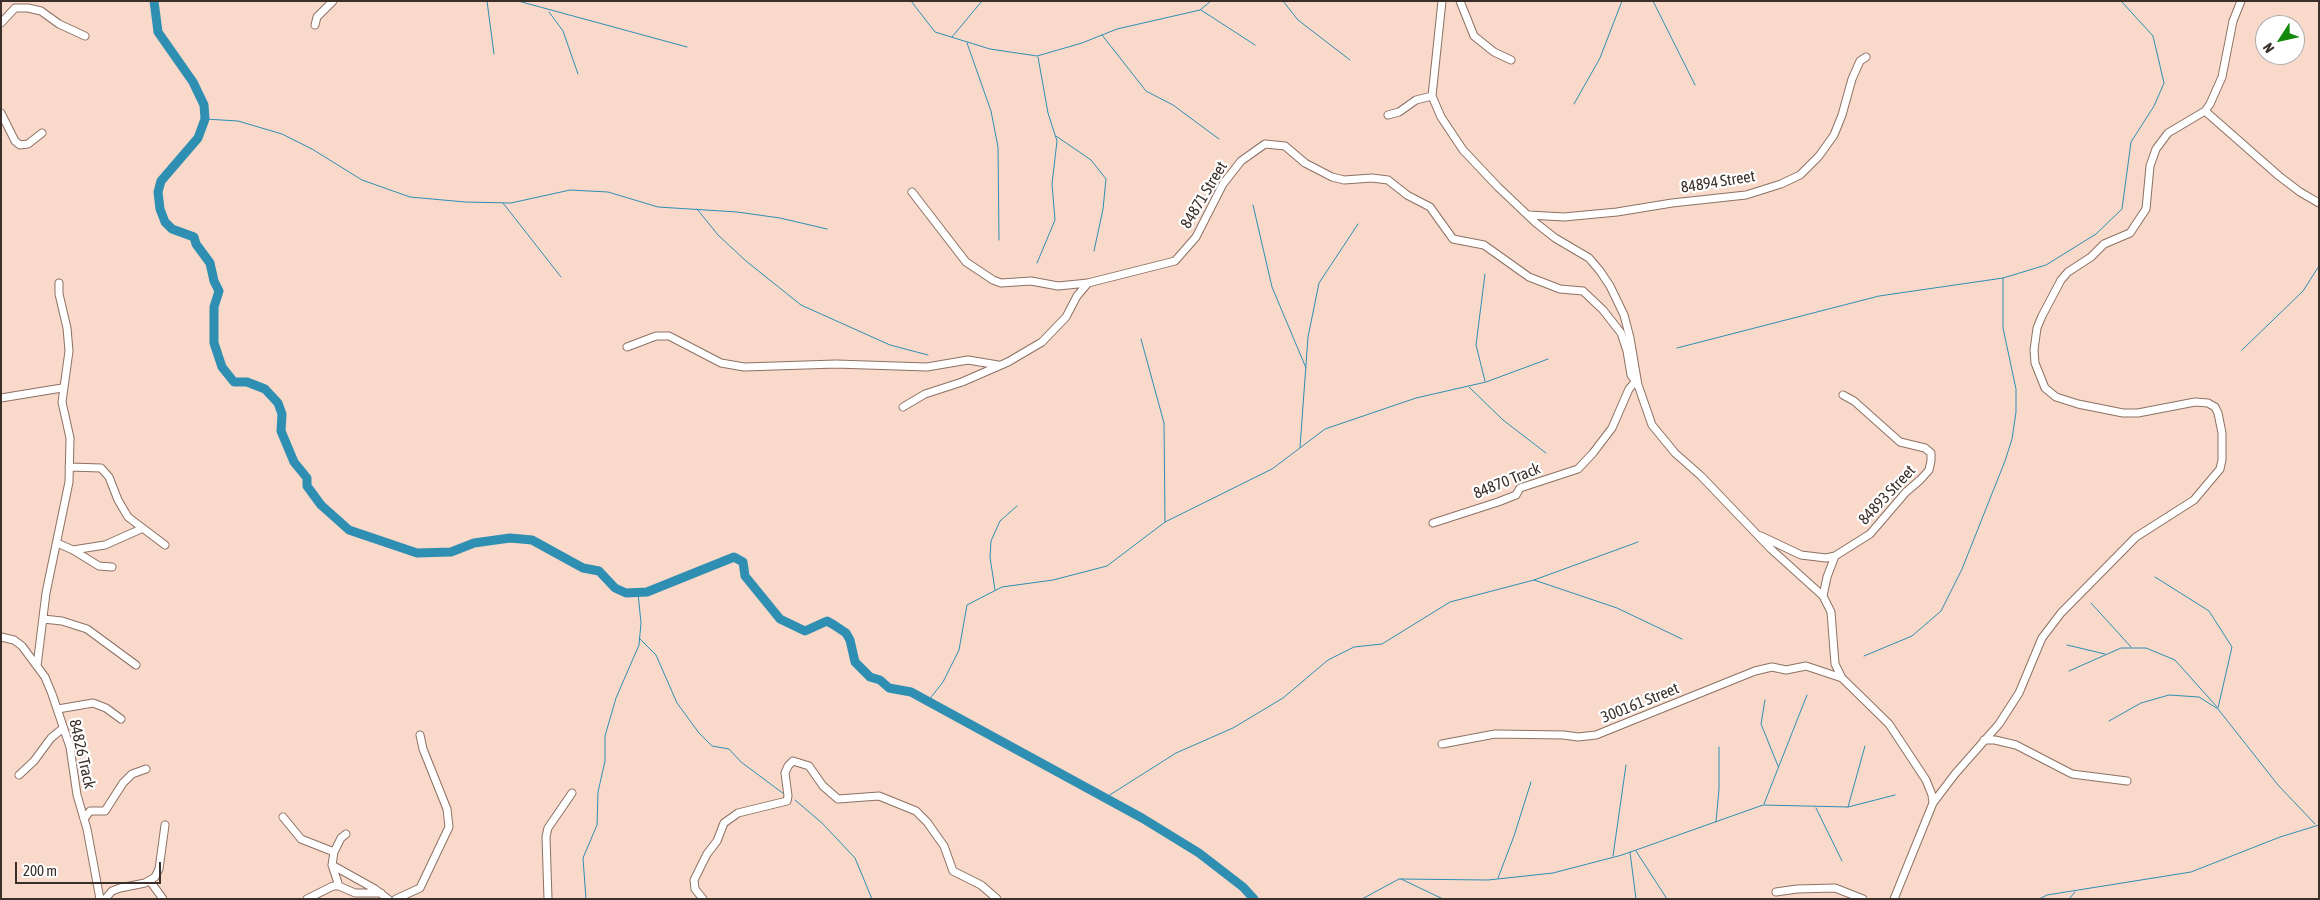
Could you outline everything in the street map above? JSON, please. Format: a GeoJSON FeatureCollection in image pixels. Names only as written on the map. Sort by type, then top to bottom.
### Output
{"type":"FeatureCollection","features":[{"type":"Feature","properties":{"kind":"street"},"geometry":{"type":"LineString","coordinates":[[315,25],[317,17],[333,1]]}},
{"type":"Feature","properties":{"kind":"street"},"geometry":{"type":"LineString","coordinates":[[1442,1],[1432,96],[1440,117],[1463,150],[1555,238],[1589,258],[1610,286],[1630,338],[1636,383],[1652,426],[1659,436],[1757,534],[1823,596],[1831,612],[1835,664],[1842,678],[1889,724],[1899,737],[1923,774],[1932,795],[1933,804]]}},
{"type":"Feature","properties":{"kind":"street"},"geometry":{"type":"LineString","coordinates":[[1460,1],[1474,36],[1494,52],[1511,60]]}},
{"type":"Feature","properties":{"kind":"street"},"geometry":{"type":"LineString","coordinates":[[1894,899],[1933,804],[1999,724],[2019,693],[2042,638],[2061,613],[2136,537],[2194,500],[2220,469],[2222,433],[2218,413],[2215,407],[2208,402],[2195,402],[2138,413],[2123,413],[2078,404],[2056,397],[2045,388],[2035,363],[2034,350],[2037,328],[2061,280],[2068,272],[2091,257],[2104,244],[2130,233],[2146,209],[2150,166],[2156,149],[2168,133],[2205,111],[2217,91],[2232,21],[2241,1]]}},
{"type":"Feature","properties":{"kind":"street"},"geometry":{"type":"LineString","coordinates":[[1,23],[12,10],[19,8],[41,11],[59,24],[85,36]]}},
{"type":"Feature","properties":{"kind":"street","name":"84894 Street"},"geometry":{"type":"LineString","coordinates":[[1529,215],[1564,217],[1617,212],[1672,203],[1746,195],[1781,184],[1800,175],[1819,156],[1834,135],[1852,79],[1860,61],[1866,57]]}},
{"type":"Feature","properties":{"kind":"street"},"geometry":{"type":"LineString","coordinates":[[1388,115],[1399,112],[1416,100],[1432,96]]}},
{"type":"Feature","properties":{"kind":"street"},"geometry":{"type":"LineString","coordinates":[[2205,111],[2279,176],[2300,192],[2319,203]]}},
{"type":"Feature","properties":{"kind":"street"},"geometry":{"type":"LineString","coordinates":[[1,113],[15,141],[20,145],[28,144],[42,133]]}},
{"type":"Feature","properties":{"kind":"street","name":"84871 Street"},"geometry":{"type":"LineString","coordinates":[[912,192],[966,262],[993,280],[1001,283],[1031,282],[1058,286],[1088,283],[1175,262],[1196,237],[1223,184],[1234,169],[1265,144],[1285,146],[1305,163],[1332,177],[1344,180],[1372,178],[1388,180],[1407,195],[1430,207],[1452,239],[1484,245],[1528,277],[1560,289],[1583,292],[1603,310],[1621,333],[1627,351],[1631,375],[1636,383]]}},
{"type":"Feature","properties":{"kind":"street"},"geometry":{"type":"LineString","coordinates":[[37,666],[46,593],[67,497],[69,467],[70,438],[62,402],[62,388],[68,370],[69,351],[67,328],[58,294],[59,283]]}},
{"type":"Feature","properties":{"kind":"street"},"geometry":{"type":"LineString","coordinates":[[903,407],[920,396],[962,382],[1018,357],[1051,334],[1066,317],[1088,283]]}},
{"type":"Feature","properties":{"kind":"street"},"geometry":{"type":"LineString","coordinates":[[627,347],[656,336],[668,336],[721,363],[744,367],[836,364],[928,367],[968,360],[998,365]]}},
{"type":"Feature","properties":{"kind":"street","name":"84870 Track"},"geometry":{"type":"LineString","coordinates":[[1433,523],[1498,502],[1516,495],[1520,488],[1578,468],[1594,453],[1612,428],[1629,389],[1636,383]]}},
{"type":"Feature","properties":{"kind":"street"},"geometry":{"type":"LineString","coordinates":[[1,398],[62,388]]}},
{"type":"Feature","properties":{"kind":"street","name":"84893 Street"},"geometry":{"type":"LineString","coordinates":[[1835,556],[1870,534],[1906,492],[1929,470],[1932,461],[1931,453],[1925,448],[1900,442],[1854,401],[1843,396]]}},
{"type":"Feature","properties":{"kind":"street"},"geometry":{"type":"LineString","coordinates":[[69,467],[96,467],[104,471],[122,508],[142,529],[165,545]]}},
{"type":"Feature","properties":{"kind":"street"},"geometry":{"type":"LineString","coordinates":[[73,550],[105,545],[142,529]]}},
{"type":"Feature","properties":{"kind":"street"},"geometry":{"type":"LineString","coordinates":[[1757,534],[1801,555],[1826,558],[1835,556]]}},
{"type":"Feature","properties":{"kind":"street"},"geometry":{"type":"LineString","coordinates":[[57,543],[73,550],[99,566],[112,567]]}},
{"type":"Feature","properties":{"kind":"street"},"geometry":{"type":"LineString","coordinates":[[1823,596],[1827,577],[1835,556]]}},
{"type":"Feature","properties":{"kind":"street"},"geometry":{"type":"LineString","coordinates":[[43,619],[62,621],[86,629],[136,665]]}},
{"type":"Feature","properties":{"kind":"street","name":"84826 Track"},"geometry":{"type":"LineString","coordinates":[[1,637],[14,640],[22,646],[45,678],[58,709],[62,729],[70,748],[77,794],[100,899]]}},
{"type":"Feature","properties":{"kind":"street","name":"300161 Street"},"geometry":{"type":"LineString","coordinates":[[1442,744],[1494,734],[1578,737],[1596,735],[1755,671],[1772,667],[1786,670],[1806,666],[1842,678]]}},
{"type":"Feature","properties":{"kind":"street"},"geometry":{"type":"LineString","coordinates":[[58,709],[93,703],[106,708],[121,719]]}},
{"type":"Feature","properties":{"kind":"street"},"geometry":{"type":"LineString","coordinates":[[19,775],[34,761],[51,738],[62,729]]}},
{"type":"Feature","properties":{"kind":"street"},"geometry":{"type":"LineString","coordinates":[[396,899],[420,888],[449,827],[447,809],[423,749],[420,735]]}},
{"type":"Feature","properties":{"kind":"street"},"geometry":{"type":"LineString","coordinates":[[1984,740],[1995,740],[2016,745],[2072,774],[2127,781]]}},
{"type":"Feature","properties":{"kind":"street"},"geometry":{"type":"LineString","coordinates":[[702,899],[695,889],[694,880],[707,854],[717,841],[724,823],[738,813],[787,801],[786,773],[788,766],[793,761],[809,766],[823,786],[838,799],[879,796],[916,811],[927,822],[944,846],[953,871],[981,885],[997,899]]}},
{"type":"Feature","properties":{"kind":"street"},"geometry":{"type":"LineString","coordinates":[[84,819],[90,811],[105,810],[132,774],[146,769]]}},
{"type":"Feature","properties":{"kind":"street"},"geometry":{"type":"LineString","coordinates":[[548,899],[546,836],[548,828],[572,793]]}},
{"type":"Feature","properties":{"kind":"street"},"geometry":{"type":"LineString","coordinates":[[283,817],[301,839],[334,852]]}},
{"type":"Feature","properties":{"kind":"street"},"geometry":{"type":"LineString","coordinates":[[105,899],[112,891],[150,881],[159,869],[165,825]]}},
{"type":"Feature","properties":{"kind":"street"},"geometry":{"type":"LineString","coordinates":[[339,886],[332,865],[334,852],[341,838],[346,834]]}},
{"type":"Feature","properties":{"kind":"street"},"geometry":{"type":"LineString","coordinates":[[332,865],[388,899]]}},
{"type":"Feature","properties":{"kind":"street"},"geometry":{"type":"LineString","coordinates":[[150,881],[163,899]]}},
{"type":"Feature","properties":{"kind":"street"},"geometry":{"type":"LineString","coordinates":[[307,899],[326,888],[339,886],[355,893],[381,893]]}},
{"type":"Feature","properties":{"kind":"street"},"geometry":{"type":"LineString","coordinates":[[1776,892],[1797,889],[1835,888],[1863,899]]}},
{"type":"Feature","properties":{"kind":"waterway"},"geometry":{"type":"LineString","coordinates":[[154,1],[158,32],[193,82],[204,105],[205,119],[198,138],[161,181],[158,192],[160,209],[165,222],[172,229],[194,237],[196,244],[210,263],[214,281],[219,291],[214,307],[214,343],[222,367],[234,382],[247,382],[265,389],[278,403],[282,414],[281,431],[294,462],[307,478],[307,486],[321,505],[349,530],[417,553],[451,552],[474,543],[510,538],[532,540],[583,568],[599,571],[615,588],[626,593],[647,592],[734,557],[743,562],[745,576],[780,619],[805,631],[827,621],[834,625],[846,633],[850,640],[855,662],[870,677],[880,680],[889,688],[911,692],[1142,818],[1199,853],[1243,887],[1254,899]]}},
{"type":"Feature","properties":{"kind":"waterway"},"geometry":{"type":"LineString","coordinates":[[487,1],[494,54]]}},
{"type":"Feature","properties":{"kind":"waterway"},"geometry":{"type":"LineString","coordinates":[[518,1],[687,47]]}},
{"type":"Feature","properties":{"kind":"waterway"},"geometry":{"type":"LineString","coordinates":[[911,1],[935,32],[990,49],[1037,56],[1082,43],[1117,29],[1200,10],[1211,1]]}},
{"type":"Feature","properties":{"kind":"waterway"},"geometry":{"type":"LineString","coordinates":[[952,37],[982,1]]}},
{"type":"Feature","properties":{"kind":"waterway"},"geometry":{"type":"LineString","coordinates":[[1283,1],[1298,20],[1350,60]]}},
{"type":"Feature","properties":{"kind":"waterway"},"geometry":{"type":"LineString","coordinates":[[1574,104],[1600,58],[1622,1]]}},
{"type":"Feature","properties":{"kind":"waterway"},"geometry":{"type":"LineString","coordinates":[[1653,1],[1695,85]]}},
{"type":"Feature","properties":{"kind":"waterway"},"geometry":{"type":"LineString","coordinates":[[1677,348],[1879,296],[2003,278],[2046,265],[2096,234],[2122,209],[2131,142],[2154,106],[2164,83],[2153,36],[2121,1]]}},
{"type":"Feature","properties":{"kind":"waterway"},"geometry":{"type":"LineString","coordinates":[[1201,10],[1255,45]]}},
{"type":"Feature","properties":{"kind":"waterway"},"geometry":{"type":"LineString","coordinates":[[549,12],[563,31],[578,74]]}},
{"type":"Feature","properties":{"kind":"waterway"},"geometry":{"type":"LineString","coordinates":[[1102,35],[1146,91],[1173,105],[1219,139]]}},
{"type":"Feature","properties":{"kind":"waterway"},"geometry":{"type":"LineString","coordinates":[[967,43],[991,111],[998,147],[999,240]]}},
{"type":"Feature","properties":{"kind":"waterway"},"geometry":{"type":"LineString","coordinates":[[1037,263],[1055,220],[1052,184],[1057,141],[1048,113],[1038,57]]}},
{"type":"Feature","properties":{"kind":"waterway"},"geometry":{"type":"LineString","coordinates":[[205,119],[238,121],[282,134],[312,149],[362,180],[410,197],[465,202],[511,203],[570,190],[608,192],[658,207],[737,212],[780,218],[827,229]]}},
{"type":"Feature","properties":{"kind":"waterway"},"geometry":{"type":"LineString","coordinates":[[1056,136],[1091,160],[1106,179],[1103,209],[1094,251]]}},
{"type":"Feature","properties":{"kind":"waterway"},"geometry":{"type":"LineString","coordinates":[[503,203],[561,277]]}},
{"type":"Feature","properties":{"kind":"waterway"},"geometry":{"type":"LineString","coordinates":[[1253,205],[1272,287],[1306,368]]}},
{"type":"Feature","properties":{"kind":"waterway"},"geometry":{"type":"LineString","coordinates":[[697,209],[718,235],[746,261],[801,305],[890,345],[928,355]]}},
{"type":"Feature","properties":{"kind":"waterway"},"geometry":{"type":"LineString","coordinates":[[1300,447],[1308,337],[1319,283],[1358,224]]}},
{"type":"Feature","properties":{"kind":"waterway"},"geometry":{"type":"LineString","coordinates":[[2242,350],[2303,291],[2319,266]]}},
{"type":"Feature","properties":{"kind":"waterway"},"geometry":{"type":"LineString","coordinates":[[1485,274],[1476,345],[1485,381]]}},
{"type":"Feature","properties":{"kind":"waterway"},"geometry":{"type":"LineString","coordinates":[[1864,656],[1912,636],[1941,611],[1962,569],[2005,461],[2012,439],[2016,412],[2016,389],[2003,328],[2003,278]]}},
{"type":"Feature","properties":{"kind":"waterway"},"geometry":{"type":"LineString","coordinates":[[1141,339],[1164,423],[1165,522]]}},
{"type":"Feature","properties":{"kind":"waterway"},"geometry":{"type":"LineString","coordinates":[[928,701],[943,682],[959,650],[967,605],[1002,587],[1053,580],[1107,566],[1165,522],[1272,469],[1325,429],[1416,398],[1486,382],[1548,359]]}},
{"type":"Feature","properties":{"kind":"waterway"},"geometry":{"type":"LineString","coordinates":[[1469,387],[1503,420],[1546,453]]}},
{"type":"Feature","properties":{"kind":"waterway"},"geometry":{"type":"LineString","coordinates":[[995,590],[990,557],[991,541],[1000,521],[1017,506]]}},
{"type":"Feature","properties":{"kind":"waterway"},"geometry":{"type":"LineString","coordinates":[[1105,798],[1176,753],[1233,728],[1283,698],[1328,660],[1354,647],[1382,644],[1450,602],[1534,580],[1638,542]]}},
{"type":"Feature","properties":{"kind":"waterway"},"geometry":{"type":"LineString","coordinates":[[2155,577],[2209,611],[2232,647],[2218,708]]}},
{"type":"Feature","properties":{"kind":"waterway"},"geometry":{"type":"LineString","coordinates":[[1534,580],[1617,608],[1682,639]]}},
{"type":"Feature","properties":{"kind":"waterway"},"geometry":{"type":"LineString","coordinates":[[586,899],[583,858],[597,825],[598,792],[605,761],[605,736],[616,698],[639,645],[641,623],[638,593]]}},
{"type":"Feature","properties":{"kind":"waterway"},"geometry":{"type":"LineString","coordinates":[[2091,603],[2131,647]]}},
{"type":"Feature","properties":{"kind":"waterway"},"geometry":{"type":"LineString","coordinates":[[639,638],[656,655],[677,703],[699,733],[712,746],[729,749],[741,762],[784,794]]}},
{"type":"Feature","properties":{"kind":"waterway"},"geometry":{"type":"LineString","coordinates":[[2067,645],[2105,654]]}},
{"type":"Feature","properties":{"kind":"waterway"},"geometry":{"type":"LineString","coordinates":[[2069,671],[2121,648],[2146,648],[2175,660],[2217,707]]}},
{"type":"Feature","properties":{"kind":"waterway"},"geometry":{"type":"LineString","coordinates":[[1764,804],[1807,695]]}},
{"type":"Feature","properties":{"kind":"waterway"},"geometry":{"type":"LineString","coordinates":[[2109,721],[2141,703],[2169,695],[2199,697],[2218,709],[2278,785],[2315,824]]}},
{"type":"Feature","properties":{"kind":"waterway"},"geometry":{"type":"LineString","coordinates":[[1765,700],[1761,724],[1778,766]]}},
{"type":"Feature","properties":{"kind":"waterway"},"geometry":{"type":"LineString","coordinates":[[1848,807],[1865,746]]}},
{"type":"Feature","properties":{"kind":"waterway"},"geometry":{"type":"LineString","coordinates":[[1716,822],[1719,789],[1719,747]]}},
{"type":"Feature","properties":{"kind":"waterway"},"geometry":{"type":"LineString","coordinates":[[1613,856],[1626,765]]}},
{"type":"Feature","properties":{"kind":"waterway"},"geometry":{"type":"LineString","coordinates":[[1498,878],[1531,782]]}},
{"type":"Feature","properties":{"kind":"waterway"},"geometry":{"type":"LineString","coordinates":[[1362,899],[1399,879],[1488,880],[1553,873],[1622,855],[1763,805],[1848,807],[1895,795]]}},
{"type":"Feature","properties":{"kind":"waterway"},"geometry":{"type":"LineString","coordinates":[[795,800],[822,823],[855,858],[872,899]]}},
{"type":"Feature","properties":{"kind":"waterway"},"geometry":{"type":"LineString","coordinates":[[1816,808],[1842,861]]}},
{"type":"Feature","properties":{"kind":"waterway"},"geometry":{"type":"LineString","coordinates":[[2039,899],[2047,895],[2191,872],[2280,837],[2319,825]]}},
{"type":"Feature","properties":{"kind":"waterway"},"geometry":{"type":"LineString","coordinates":[[1636,851],[1667,899]]}},
{"type":"Feature","properties":{"kind":"waterway"},"geometry":{"type":"LineString","coordinates":[[1630,852],[1636,899]]}},
{"type":"Feature","properties":{"kind":"waterway"},"geometry":{"type":"LineString","coordinates":[[1401,879],[1443,899]]}},
{"type":"Feature","properties":{"kind":"waterway"},"geometry":{"type":"LineString","coordinates":[[2069,899],[2075,892]]}}]}
